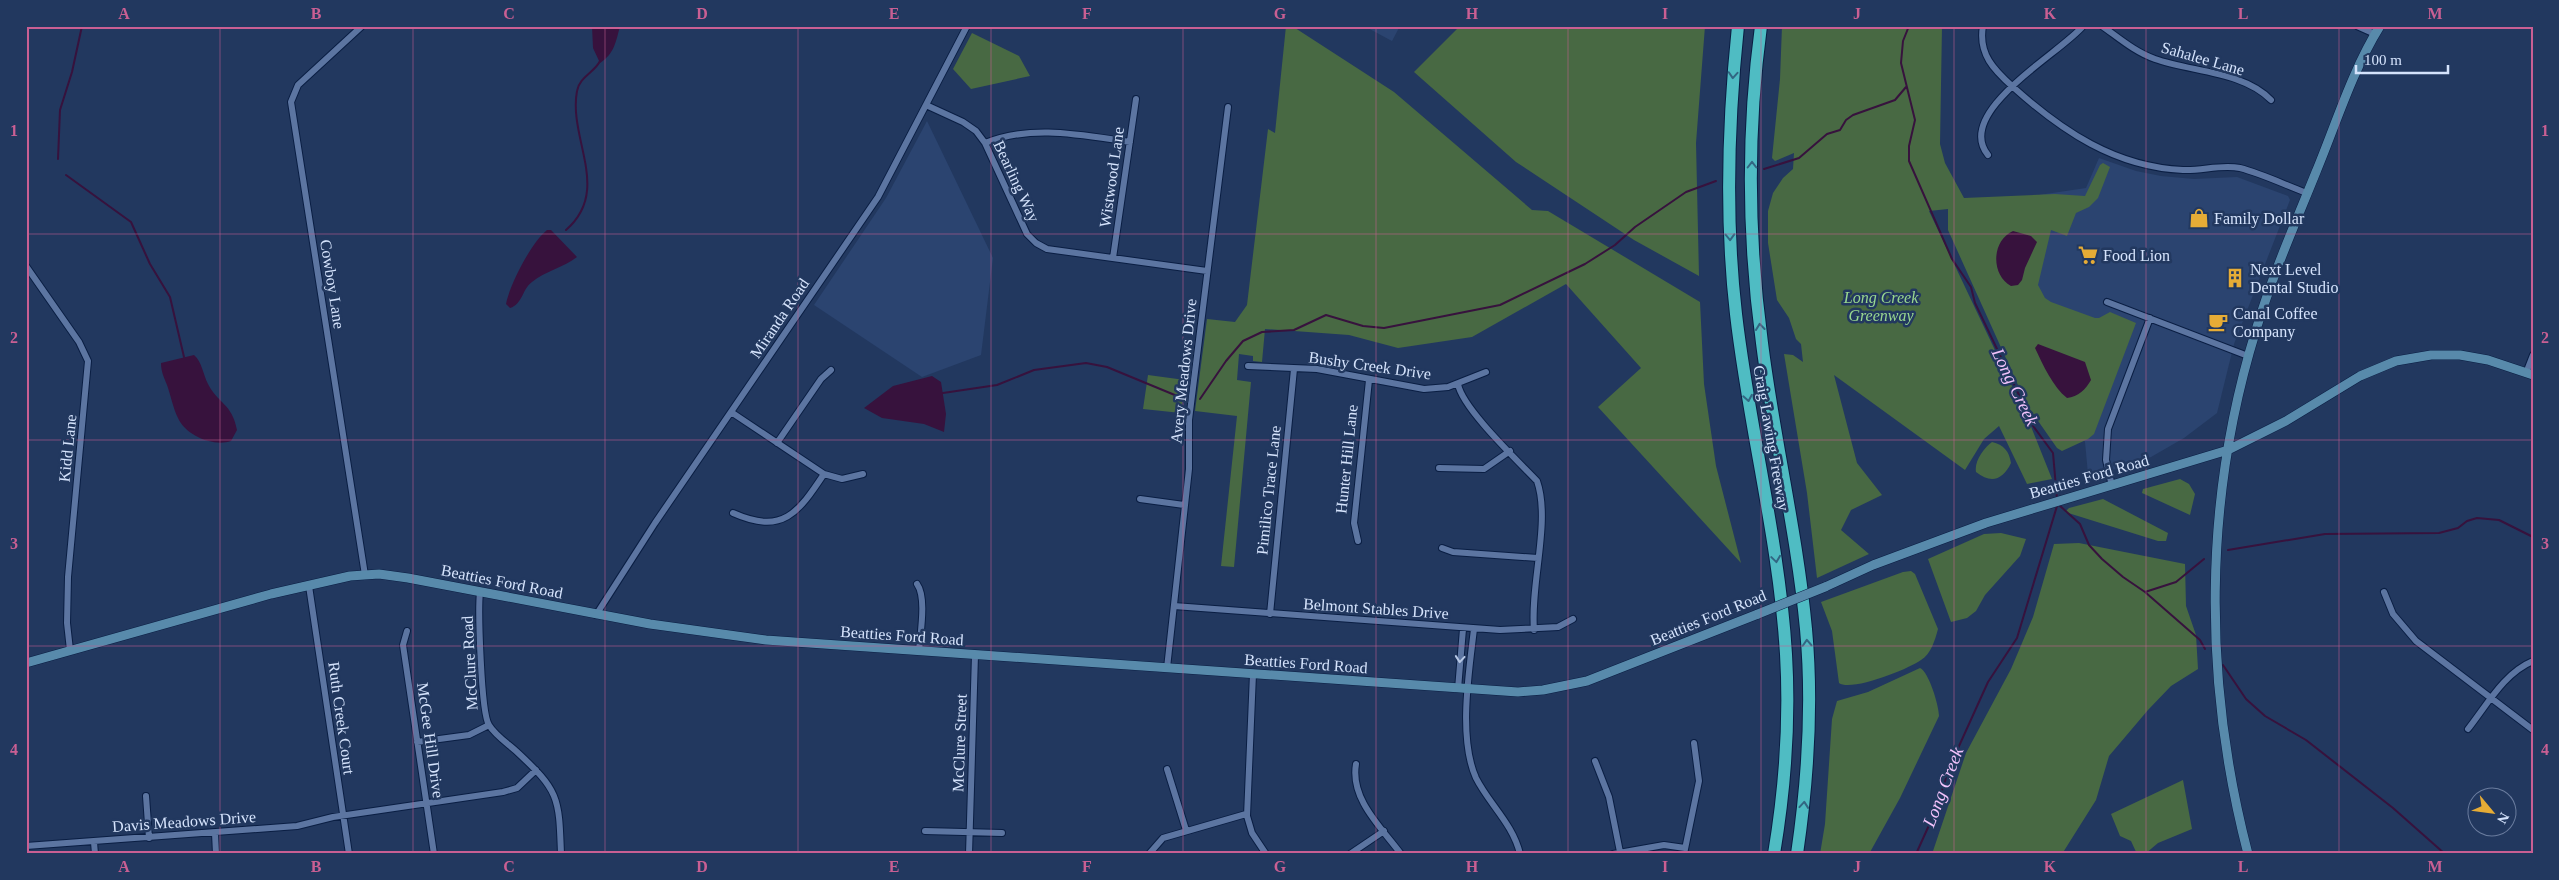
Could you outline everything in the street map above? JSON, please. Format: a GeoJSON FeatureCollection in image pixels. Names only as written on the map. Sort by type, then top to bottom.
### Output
{"type":"FeatureCollection","features":[{"type":"Feature","properties":{"kind":"highway","name":"Craig Lawing Freeway"},"geometry":{"type":"LineString","coordinates":[[1738,26],[1730,128],[1731,262],[1744,372],[1778,578],[1786,654],[1786,746],[1774,854]]}},
{"type":"Feature","properties":{"kind":"highway","name":"Craig Lawing Freeway"},"geometry":{"type":"LineString","coordinates":[[1761,26],[1752,144],[1756,290],[1768,383],[1796,544],[1809,674],[1810,720],[1807,766],[1797,854]]}},
{"type":"Feature","properties":{"kind":"main road"},"geometry":{"type":"LineString","coordinates":[[2248,854],[2225,752],[2216,670],[2215,565],[2228,450],[2248,356],[2266,298],[2307,194],[2378,30]]}},
{"type":"Feature","properties":{"kind":"main road","name":"Beatties Ford Road"},"geometry":{"type":"LineString","coordinates":[[26,663],[231,605],[309,586],[364,575],[391,575],[596,615],[757,639],[1518,692],[1574,684],[1619,670],[1825,587],[1873,565],[1986,523],[2228,450],[2286,421],[2360,376],[2396,361],[2431,355],[2460,355],[2488,360],[2529,374]]}},
{"type":"Feature","properties":{"kind":"street","name":"Cowboy Lane"},"geometry":{"type":"LineString","coordinates":[[362,26],[298,85],[291,102],[364,575]]}},
{"type":"Feature","properties":{"kind":"street","name":"Miranda Road"},"geometry":{"type":"LineString","coordinates":[[596,615],[655,523],[878,196],[967,26]]}},
{"type":"Feature","properties":{"kind":"street"},"geometry":{"type":"LineString","coordinates":[[1983,26],[1982,41],[1985,54],[1995,70],[2062,128],[2112,154],[2147,164],[2183,170],[2239,168],[2307,194]]}},
{"type":"Feature","properties":{"kind":"street"},"geometry":{"type":"LineString","coordinates":[[1988,155],[1981,139],[1983,125],[1990,112],[2032,67],[2083,26]]}},
{"type":"Feature","properties":{"kind":"street","name":"Sahalee Lane"},"geometry":{"type":"LineString","coordinates":[[2102,26],[2125,44],[2153,58],[2238,81],[2263,92],[2271,100]]}},
{"type":"Feature","properties":{"kind":"street"},"geometry":{"type":"LineString","coordinates":[[2357,26],[2378,30]]}},
{"type":"Feature","properties":{"kind":"street","name":"Wistwood Lane"},"geometry":{"type":"LineString","coordinates":[[1113,258],[1136,99]]}},
{"type":"Feature","properties":{"kind":"street","name":"Bearling Way"},"geometry":{"type":"LineString","coordinates":[[926,105],[963,122],[976,131],[985,144],[1027,234],[1047,250],[1207,272]]}},
{"type":"Feature","properties":{"kind":"street","name":"Avery Meadows Drive"},"geometry":{"type":"LineString","coordinates":[[1167,668],[1189,469],[1189,420],[1228,106]]}},
{"type":"Feature","properties":{"kind":"street"},"geometry":{"type":"LineString","coordinates":[[985,144],[999,138],[1044,132],[1061,132],[1130,142]]}},
{"type":"Feature","properties":{"kind":"street","name":"Kidd Lane"},"geometry":{"type":"LineString","coordinates":[[26,266],[79,342],[88,361],[68,576],[67,623],[70,650]]}},
{"type":"Feature","properties":{"kind":"street"},"geometry":{"type":"LineString","coordinates":[[2107,302],[2248,356]]}},
{"type":"Feature","properties":{"kind":"street"},"geometry":{"type":"LineString","coordinates":[[2112,486],[2106,460],[2108,429],[2150,318]]}},
{"type":"Feature","properties":{"kind":"street"},"geometry":{"type":"LineString","coordinates":[[2529,374],[2533,355]]}},
{"type":"Feature","properties":{"kind":"street","name":"Bushy Creek Drive"},"geometry":{"type":"LineString","coordinates":[[1248,366],[1332,371],[1369,380],[1424,389],[1458,384],[1486,372]]}},
{"type":"Feature","properties":{"kind":"street","name":"Pimilico Trace Lane"},"geometry":{"type":"LineString","coordinates":[[1270,614],[1294,369]]}},
{"type":"Feature","properties":{"kind":"street"},"geometry":{"type":"LineString","coordinates":[[777,443],[821,379],[831,370]]}},
{"type":"Feature","properties":{"kind":"street","name":"Hunter Hill Lane"},"geometry":{"type":"LineString","coordinates":[[1358,541],[1354,523],[1369,380]]}},
{"type":"Feature","properties":{"kind":"street"},"geometry":{"type":"LineString","coordinates":[[1458,384],[1464,398],[1475,414],[1537,481],[1540,489],[1543,505],[1534,630]]}},
{"type":"Feature","properties":{"kind":"street"},"geometry":{"type":"LineString","coordinates":[[731,412],[824,474],[842,479],[863,474]]}},
{"type":"Feature","properties":{"kind":"street"},"geometry":{"type":"LineString","coordinates":[[1439,468],[1484,469],[1510,451]]}},
{"type":"Feature","properties":{"kind":"street"},"geometry":{"type":"LineString","coordinates":[[733,513],[747,518],[769,521],[788,517],[804,504],[824,474]]}},
{"type":"Feature","properties":{"kind":"street"},"geometry":{"type":"LineString","coordinates":[[1140,499],[1184,505]]}},
{"type":"Feature","properties":{"kind":"street"},"geometry":{"type":"LineString","coordinates":[[1442,548],[1452,552],[1538,558]]}},
{"type":"Feature","properties":{"kind":"street"},"geometry":{"type":"LineString","coordinates":[[917,584],[922,601],[920,651]]}},
{"type":"Feature","properties":{"kind":"street","name":"Ruth Creek Court"},"geometry":{"type":"LineString","coordinates":[[309,586],[349,854]]}},
{"type":"Feature","properties":{"kind":"street","name":"McClure Road"},"geometry":{"type":"LineString","coordinates":[[480,592],[485,716],[489,725],[536,770],[552,789],[557,802],[561,854]]}},
{"type":"Feature","properties":{"kind":"street"},"geometry":{"type":"LineString","coordinates":[[2384,592],[2393,614],[2408,633],[2533,730]]}},
{"type":"Feature","properties":{"kind":"street","name":"Belmont Stables Drive"},"geometry":{"type":"LineString","coordinates":[[1174,606],[1462,629],[1534,630],[1558,627],[1573,619]]}},
{"type":"Feature","properties":{"kind":"street"},"geometry":{"type":"LineString","coordinates":[[1462,629],[1462,689],[1472,768],[1482,787],[1513,833],[1520,854]]}},
{"type":"Feature","properties":{"kind":"street"},"geometry":{"type":"LineString","coordinates":[[1462,689],[1474,629]]}},
{"type":"Feature","properties":{"kind":"street","name":"McGee Hill Drive"},"geometry":{"type":"LineString","coordinates":[[407,631],[403,645],[434,854]]}},
{"type":"Feature","properties":{"kind":"street","name":"McClure Street"},"geometry":{"type":"LineString","coordinates":[[970,832],[975,655]]}},
{"type":"Feature","properties":{"kind":"street"},"geometry":{"type":"LineString","coordinates":[[2468,729],[2520,666],[2533,661]]}},
{"type":"Feature","properties":{"kind":"street"},"geometry":{"type":"LineString","coordinates":[[1253,674],[1246,814],[1252,833],[1266,854]]}},
{"type":"Feature","properties":{"kind":"street"},"geometry":{"type":"LineString","coordinates":[[417,742],[469,735],[489,725]]}},
{"type":"Feature","properties":{"kind":"street"},"geometry":{"type":"LineString","coordinates":[[1613,854],[1664,846],[1685,851],[1699,781],[1694,743]]}},
{"type":"Feature","properties":{"kind":"street"},"geometry":{"type":"LineString","coordinates":[[1595,761],[1609,797],[1620,852]]}},
{"type":"Feature","properties":{"kind":"street"},"geometry":{"type":"LineString","coordinates":[[1356,764],[1354,780],[1360,798],[1401,854]]}},
{"type":"Feature","properties":{"kind":"street"},"geometry":{"type":"LineString","coordinates":[[1168,769],[1186,830]]}},
{"type":"Feature","properties":{"kind":"street","name":"Davis Meadows Drive"},"geometry":{"type":"LineString","coordinates":[[26,846],[296,826],[343,816],[511,790],[524,782],[536,770]]}},
{"type":"Feature","properties":{"kind":"street"},"geometry":{"type":"LineString","coordinates":[[146,796],[149,838]]}},
{"type":"Feature","properties":{"kind":"street"},"geometry":{"type":"LineString","coordinates":[[1149,854],[1159,841],[1186,830],[1246,814]]}},
{"type":"Feature","properties":{"kind":"street"},"geometry":{"type":"LineString","coordinates":[[925,831],[1002,832]]}},
{"type":"Feature","properties":{"kind":"street"},"geometry":{"type":"LineString","coordinates":[[1350,854],[1384,831]]}},
{"type":"Feature","properties":{"kind":"street"},"geometry":{"type":"LineString","coordinates":[[969,854],[970,832]]}},
{"type":"Feature","properties":{"kind":"street"},"geometry":{"type":"LineString","coordinates":[[215,833],[216,854]]}},
{"type":"Feature","properties":{"kind":"street"},"geometry":{"type":"LineString","coordinates":[[94,842],[95,854]]}},
{"type":"Feature","properties":{"kind":"shaded area"},"geometry":{"type":"Polygon","coordinates":[[[592,26],[620,26],[611,52],[600,63],[593,48],[592,26]]]}},
{"type":"Feature","properties":{"kind":"shaded area"},"geometry":{"type":"Polygon","coordinates":[[[1364,26],[1400,26],[1392,41],[1364,26]]]}},
{"type":"Feature","properties":{"kind":"shaded area"},"geometry":{"type":"Polygon","coordinates":[[[927,121],[993,258],[981,355],[922,377],[814,305],[886,198],[927,121]]]}},
{"type":"Feature","properties":{"kind":"shaded area"},"geometry":{"type":"Polygon","coordinates":[[[2099,158],[2136,171],[2161,176],[2194,179],[2237,177],[2288,196],[2290,200],[2234,344],[2217,413],[2184,438],[2151,457],[2128,467],[2088,474],[2085,442],[1965,206],[2086,188],[2099,158]]]}},
{"type":"Feature","properties":{"kind":"shaded area"},"geometry":{"type":"Polygon","coordinates":[[[547,230],[551,230],[577,257],[532,282],[526,288],[518,303],[510,308],[506,304],[517,275],[534,244],[547,230]]]}},
{"type":"Feature","properties":{"kind":"shaded area"},"geometry":{"type":"Polygon","coordinates":[[[2013,231],[2031,236],[2037,242],[2025,268],[2022,280],[2018,285],[2011,286],[2004,281],[2000,274],[1996,258],[2001,242],[2013,231]]]}},
{"type":"Feature","properties":{"kind":"shaded area"},"geometry":{"type":"Polygon","coordinates":[[[2038,344],[2085,362],[2091,380],[2084,389],[2078,394],[2067,398],[2053,382],[2041,361],[2035,348],[2038,344]]]}},
{"type":"Feature","properties":{"kind":"shaded area"},"geometry":{"type":"Polygon","coordinates":[[[194,355],[199,361],[212,391],[232,414],[237,430],[231,441],[209,441],[194,435],[187,430],[176,414],[162,372],[161,363],[194,355]]]}},
{"type":"Feature","properties":{"kind":"shaded area"},"geometry":{"type":"Polygon","coordinates":[[[932,376],[941,382],[946,414],[944,432],[924,424],[882,418],[864,408],[893,386],[932,376]]]}},
{"type":"Feature","properties":{"kind":"green space"},"geometry":{"type":"Polygon","coordinates":[[[1286,26],[1292,26],[1394,92],[1532,210],[1548,211],[1700,302],[1704,384],[1716,466],[1741,563],[1598,407],[1641,368],[1566,284],[1472,337],[1398,348],[1349,335],[1265,329],[1262,362],[1253,361],[1253,356],[1239,354],[1237,380],[1251,382],[1234,567],[1221,566],[1237,416],[1195,411],[1207,319],[1235,322],[1247,305],[1268,129],[1275,133],[1286,26]]]}},
{"type":"Feature","properties":{"kind":"green space"},"geometry":{"type":"Polygon","coordinates":[[[1460,26],[1705,26],[1696,143],[1699,276],[1634,240],[1516,162],[1414,72],[1460,26]]]}},
{"type":"Feature","properties":{"kind":"green space","name":"Long Creek Greenway"},"geometry":{"type":"Polygon","coordinates":[[[1782,26],[1942,26],[1940,144],[1945,163],[1964,198],[2055,194],[2085,196],[2100,165],[2103,163],[2110,167],[2098,198],[2089,207],[2076,213],[2067,236],[2051,230],[2038,285],[2045,298],[2051,302],[2095,318],[2110,312],[2136,323],[2094,434],[2088,439],[2062,451],[2057,448],[2027,405],[1948,230],[1948,209],[1929,211],[2030,424],[2052,479],[2027,484],[1999,426],[1984,439],[1965,470],[1834,375],[1857,463],[1882,495],[1851,510],[1841,530],[1869,554],[1817,578],[1807,493],[1784,354],[1793,355],[1803,362],[1801,344],[1796,339],[1789,318],[1777,300],[1768,243],[1768,211],[1773,193],[1783,178],[1793,169],[1794,153],[1775,161],[1772,158],[1780,79],[1782,26]]]}},
{"type":"Feature","properties":{"kind":"green space"},"geometry":{"type":"Polygon","coordinates":[[[972,33],[1019,56],[1030,76],[971,89],[953,69],[972,33]]]}},
{"type":"Feature","properties":{"kind":"green space"},"geometry":{"type":"Polygon","coordinates":[[[1148,375],[1185,380],[1181,413],[1143,409],[1148,375]]]}},
{"type":"Feature","properties":{"kind":"green space"},"geometry":{"type":"Polygon","coordinates":[[[1992,442],[2005,449],[2011,463],[2004,473],[1992,479],[1981,476],[1976,472],[1976,468],[1980,455],[1992,442]]]}},
{"type":"Feature","properties":{"kind":"green space"},"geometry":{"type":"Polygon","coordinates":[[[2180,479],[2189,484],[2195,494],[2190,515],[2142,493],[2143,489],[2180,479]]]}},
{"type":"Feature","properties":{"kind":"green space"},"geometry":{"type":"Polygon","coordinates":[[[2103,499],[2168,533],[2166,541],[2158,541],[2065,512],[2069,508],[2103,499]]]}},
{"type":"Feature","properties":{"kind":"green space"},"geometry":{"type":"Polygon","coordinates":[[[2001,533],[2026,539],[2020,556],[1985,595],[1976,611],[1967,618],[1951,622],[1928,559],[1984,534],[2001,533]]]}},
{"type":"Feature","properties":{"kind":"green space"},"geometry":{"type":"Polygon","coordinates":[[[2079,543],[2185,564],[2186,606],[2196,635],[2198,669],[2171,686],[2109,756],[2096,800],[2062,854],[1932,854],[1966,753],[2011,669],[2033,617],[2054,544],[2079,543]]]}},
{"type":"Feature","properties":{"kind":"green space"},"geometry":{"type":"Polygon","coordinates":[[[1911,571],[1915,574],[1938,629],[1930,650],[1915,664],[1893,674],[1855,684],[1845,685],[1839,683],[1832,631],[1821,602],[1903,572],[1911,571]]]}},
{"type":"Feature","properties":{"kind":"green space"},"geometry":{"type":"Polygon","coordinates":[[[1920,668],[1930,682],[1939,716],[1900,798],[1869,854],[1820,854],[1825,824],[1832,719],[1837,701],[1868,692],[1920,668]]]}},
{"type":"Feature","properties":{"kind":"green space"},"geometry":{"type":"Polygon","coordinates":[[[2183,780],[2192,829],[2158,843],[2145,854],[2137,854],[2131,841],[2120,836],[2111,814],[2183,780]]]}},
{"type":"Feature","properties":{"kind":"waterway"},"geometry":{"type":"LineString","coordinates":[[58,159],[60,110],[72,72],[82,26]]}},
{"type":"Feature","properties":{"kind":"waterway","name":"Long Creek"},"geometry":{"type":"LineString","coordinates":[[1909,26],[1903,41],[1901,63],[1915,120],[1909,146],[1909,161],[1952,259],[1971,287],[1975,303],[2019,395],[2028,419],[2053,453],[2057,499]]}},
{"type":"Feature","properties":{"kind":"waterway"},"geometry":{"type":"LineString","coordinates":[[566,230],[579,215],[586,198],[587,181],[576,109],[578,86],[600,61]]}},
{"type":"Feature","properties":{"kind":"waterway"},"geometry":{"type":"LineString","coordinates":[[1764,169],[1799,158],[1827,134],[1840,130],[1846,120],[1853,115],[1895,100],[1906,87]]}},
{"type":"Feature","properties":{"kind":"waterway"},"geometry":{"type":"LineString","coordinates":[[66,175],[131,222],[150,264],[170,297],[184,357]]}},
{"type":"Feature","properties":{"kind":"waterway"},"geometry":{"type":"LineString","coordinates":[[1200,399],[1226,361],[1243,341],[1262,332],[1294,330],[1326,315],[1363,326],[1384,328],[1500,305],[1585,264],[1615,245],[1635,227],[1686,192],[1716,181]]}},
{"type":"Feature","properties":{"kind":"waterway"},"geometry":{"type":"LineString","coordinates":[[943,393],[997,385],[1034,370],[1086,363],[1107,367],[1182,398]]}},
{"type":"Feature","properties":{"kind":"waterway"},"geometry":{"type":"LineString","coordinates":[[2059,505],[2080,524],[2089,545],[2102,559],[2145,592],[2200,640],[2205,649]]}},
{"type":"Feature","properties":{"kind":"waterway","name":"Long Creek"},"geometry":{"type":"LineString","coordinates":[[1916,854],[1935,812],[1950,766],[1988,682],[2017,638],[2057,506]]}},
{"type":"Feature","properties":{"kind":"waterway"},"geometry":{"type":"LineString","coordinates":[[2228,550],[2325,534],[2439,533],[2458,528],[2467,521],[2477,518],[2499,520],[2533,537]]}},
{"type":"Feature","properties":{"kind":"waterway"},"geometry":{"type":"LineString","coordinates":[[2145,592],[2176,582],[2204,559]]}},
{"type":"Feature","properties":{"kind":"waterway"},"geometry":{"type":"LineString","coordinates":[[2223,665],[2246,699],[2265,716],[2306,740],[2393,808],[2445,854]]}},
{"type":"Feature","properties":{"kind":"place","name":"Family Dollar"},"geometry":{"type":"Point","coordinates":[2199,218]}},
{"type":"Feature","properties":{"kind":"place","name":"Food Lion"},"geometry":{"type":"Point","coordinates":[2088,255]}},
{"type":"Feature","properties":{"kind":"place","name":"Next Level Dental Studio"},"geometry":{"type":"Point","coordinates":[2235,278]}},
{"type":"Feature","properties":{"kind":"place","name":"Canal Coffee Company"},"geometry":{"type":"Point","coordinates":[2218,322]}}]}
